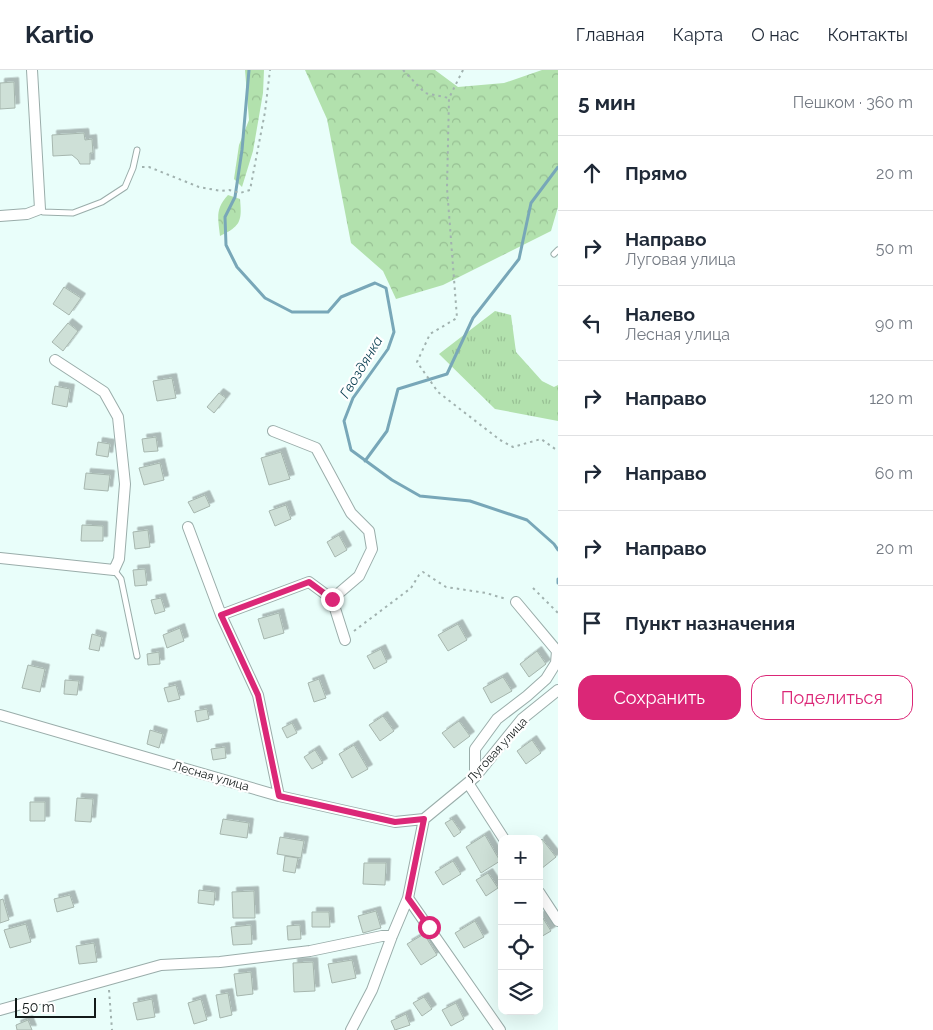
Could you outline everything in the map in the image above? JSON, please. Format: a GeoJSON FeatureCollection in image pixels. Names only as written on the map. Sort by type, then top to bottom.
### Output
{"type":"FeatureCollection","features":[{"type":"Feature","properties":{"kind":"street"},"geometry":{"type":"LineString","coordinates":[[0,216],[27,214],[40,209],[32,70]]}},
{"type":"Feature","properties":{"kind":"street"},"geometry":{"type":"LineString","coordinates":[[0,558],[114,570],[119,559],[125,484],[118,418],[104,392],[55,360]]}},
{"type":"Feature","properties":{"kind":"street"},"geometry":{"type":"LineString","coordinates":[[273,431],[316,448],[351,512],[370,531],[372,549],[359,576],[332,599]]}},
{"type":"Feature","properties":{"kind":"street"},"geometry":{"type":"LineString","coordinates":[[188,527],[221,615],[258,695],[279,796]]}},
{"type":"Feature","properties":{"kind":"street"},"geometry":{"type":"LineString","coordinates":[[221,615],[309,582],[332,599],[345,640]]}},
{"type":"Feature","properties":{"kind":"street"},"geometry":{"type":"LineString","coordinates":[[502,835],[471,780],[475,749],[497,719],[528,696],[546,679],[556,663],[557,651],[516,602]]}},
{"type":"Feature","properties":{"kind":"street","name":"Луговая улица"},"geometry":{"type":"LineString","coordinates":[[424,819],[471,780],[522,720],[558,690]]}},
{"type":"Feature","properties":{"kind":"street","name":"Лесная улица"},"geometry":{"type":"LineString","coordinates":[[0,714],[279,796],[395,822],[424,819]]}},
{"type":"Feature","properties":{"kind":"street"},"geometry":{"type":"LineString","coordinates":[[351,1030],[372,990],[408,898],[424,819]]}},
{"type":"Feature","properties":{"kind":"street"},"geometry":{"type":"LineString","coordinates":[[408,898],[500,1030]]}},
{"type":"Feature","properties":{"kind":"street"},"geometry":{"type":"LineString","coordinates":[[543,898],[558,920]]}},
{"type":"Feature","properties":{"kind":"street"},"geometry":{"type":"LineString","coordinates":[[0,1010],[161,965],[220,962],[310,951],[382,936],[392,936]]}},
{"type":"Feature","properties":{"kind":"lane"},"geometry":{"type":"LineString","coordinates":[[40,209],[43,212],[73,213],[102,202],[125,186],[133,168],[136,150]]}},
{"type":"Feature","properties":{"kind":"lane"},"geometry":{"type":"LineString","coordinates":[[114,570],[121,579],[137,656]]}},
{"type":"Feature","properties":{"kind":"path"},"geometry":{"type":"LineString","coordinates":[[133,168],[149,167],[199,187],[240,193],[250,190],[265,112],[270,70]]}},
{"type":"Feature","properties":{"kind":"path"},"geometry":{"type":"LineString","coordinates":[[403,70],[425,93],[450,98]]}},
{"type":"Feature","properties":{"kind":"path"},"geometry":{"type":"LineString","coordinates":[[463,70],[450,98],[447,188],[457,318],[430,334],[417,362],[438,392],[500,440],[513,447],[541,439],[558,451]]}},
{"type":"Feature","properties":{"kind":"path"},"geometry":{"type":"LineString","coordinates":[[345,640],[366,621],[411,588],[423,572],[446,587],[486,593],[516,602]]}},
{"type":"Feature","properties":{"kind":"path"},"geometry":{"type":"LineString","coordinates":[[533,588],[558,613]]}},
{"type":"Feature","properties":{"kind":"path"},"geometry":{"type":"LineString","coordinates":[[108,980],[112,1030]]}},
{"type":"Feature","properties":{"kind":"green space"},"geometry":{"type":"Polygon","coordinates":[[[245,70],[264,70],[263,93],[253,151],[242,187],[234,179],[239,145],[249,120],[245,70]]]}},
{"type":"Feature","properties":{"kind":"green space"},"geometry":{"type":"Polygon","coordinates":[[[305,70],[435,70],[458,87],[504,83],[542,70],[558,70],[558,207],[551,231],[443,285],[396,299],[383,271],[351,243],[327,119],[305,70]]]}},
{"type":"Feature","properties":{"kind":"green space"},"geometry":{"type":"Polygon","coordinates":[[[228,195],[240,199],[241,213],[236,226],[220,236],[219,209],[228,195]]]}},
{"type":"Feature","properties":{"kind":"green space"},"geometry":{"type":"Polygon","coordinates":[[[495,311],[511,315],[516,352],[542,381],[554,387],[558,385],[558,421],[495,409],[439,354],[495,311]]]}},
{"type":"Feature","properties":{"kind":"building"},"geometry":{"type":"Polygon","coordinates":[[[14,82],[15,108],[0,109],[0,83],[14,82]]]}},
{"type":"Feature","properties":{"kind":"building"},"geometry":{"type":"Polygon","coordinates":[[[84,133],[85,140],[92,139],[93,153],[90,153],[90,164],[80,164],[72,155],[53,156],[52,135],[84,133]]]}},
{"type":"Feature","properties":{"kind":"building"},"geometry":{"type":"Polygon","coordinates":[[[64,287],[81,298],[69,315],[53,304],[64,287]]]}},
{"type":"Feature","properties":{"kind":"building"},"geometry":{"type":"Polygon","coordinates":[[[68,323],[78,331],[63,351],[52,342],[68,323]]]}},
{"type":"Feature","properties":{"kind":"building"},"geometry":{"type":"Polygon","coordinates":[[[172,378],[176,398],[157,401],[153,381],[172,378]]]}},
{"type":"Feature","properties":{"kind":"building"},"geometry":{"type":"Polygon","coordinates":[[[55,386],[70,389],[67,407],[52,404],[55,386]]]}},
{"type":"Feature","properties":{"kind":"building"},"geometry":{"type":"Polygon","coordinates":[[[219,393],[226,398],[214,413],[207,407],[219,393]]]}},
{"type":"Feature","properties":{"kind":"building"},"geometry":{"type":"Polygon","coordinates":[[[156,437],[158,451],[144,452],[142,439],[156,437]]]}},
{"type":"Feature","properties":{"kind":"building"},"geometry":{"type":"Polygon","coordinates":[[[98,442],[110,444],[108,457],[96,455],[98,442]]]}},
{"type":"Feature","properties":{"kind":"building"},"geometry":{"type":"Polygon","coordinates":[[[281,452],[290,479],[269,485],[261,458],[281,452]]]}},
{"type":"Feature","properties":{"kind":"building"},"geometry":{"type":"Polygon","coordinates":[[[160,463],[164,480],[144,485],[139,468],[160,463]]]}},
{"type":"Feature","properties":{"kind":"building"},"geometry":{"type":"Polygon","coordinates":[[[86,473],[110,475],[108,491],[84,489],[86,473]]]}},
{"type":"Feature","properties":{"kind":"building"},"geometry":{"type":"Polygon","coordinates":[[[205,495],[210,506],[194,513],[188,502],[205,495]]]}},
{"type":"Feature","properties":{"kind":"building"},"geometry":{"type":"Polygon","coordinates":[[[286,505],[291,519],[275,526],[269,511],[286,505]]]}},
{"type":"Feature","properties":{"kind":"building"},"geometry":{"type":"Polygon","coordinates":[[[82,525],[103,526],[103,541],[81,541],[82,525]]]}},
{"type":"Feature","properties":{"kind":"building"},"geometry":{"type":"Polygon","coordinates":[[[148,530],[150,547],[135,549],[133,532],[148,530]]]}},
{"type":"Feature","properties":{"kind":"building"},"geometry":{"type":"Polygon","coordinates":[[[339,535],[347,550],[335,557],[327,542],[339,535]]]}},
{"type":"Feature","properties":{"kind":"building"},"geometry":{"type":"Polygon","coordinates":[[[145,569],[147,585],[135,586],[133,570],[145,569]]]}},
{"type":"Feature","properties":{"kind":"building"},"geometry":{"type":"Polygon","coordinates":[[[161,598],[165,611],[155,614],[151,600],[161,598]]]}},
{"type":"Feature","properties":{"kind":"building"},"geometry":{"type":"Polygon","coordinates":[[[279,613],[284,633],[264,639],[258,619],[279,613]]]}},
{"type":"Feature","properties":{"kind":"building"},"geometry":{"type":"Polygon","coordinates":[[[458,624],[467,640],[448,651],[438,635],[458,624]]]}},
{"type":"Feature","properties":{"kind":"building"},"geometry":{"type":"Polygon","coordinates":[[[180,628],[184,641],[167,648],[163,635],[180,628]]]}},
{"type":"Feature","properties":{"kind":"building"},"geometry":{"type":"Polygon","coordinates":[[[92,634],[102,637],[99,651],[89,649],[92,634]]]}},
{"type":"Feature","properties":{"kind":"building"},"geometry":{"type":"Polygon","coordinates":[[[381,649],[387,662],[374,669],[367,656],[381,649]]]}},
{"type":"Feature","properties":{"kind":"building"},"geometry":{"type":"Polygon","coordinates":[[[537,651],[546,664],[529,677],[520,664],[537,651]]]}},
{"type":"Feature","properties":{"kind":"building"},"geometry":{"type":"Polygon","coordinates":[[[159,652],[160,664],[148,665],[147,654],[159,652]]]}},
{"type":"Feature","properties":{"kind":"building"},"geometry":{"type":"Polygon","coordinates":[[[28,665],[45,669],[40,692],[22,688],[28,665]]]}},
{"type":"Feature","properties":{"kind":"building"},"geometry":{"type":"Polygon","coordinates":[[[503,677],[512,691],[491,703],[483,688],[503,677]]]}},
{"type":"Feature","properties":{"kind":"building"},"geometry":{"type":"Polygon","coordinates":[[[319,679],[326,698],[314,702],[308,683],[319,679]]]}},
{"type":"Feature","properties":{"kind":"building"},"geometry":{"type":"Polygon","coordinates":[[[65,680],[79,681],[77,695],[64,694],[65,680]]]}},
{"type":"Feature","properties":{"kind":"building"},"geometry":{"type":"Polygon","coordinates":[[[176,685],[180,699],[168,702],[164,688],[176,685]]]}},
{"type":"Feature","properties":{"kind":"building"},"geometry":{"type":"Polygon","coordinates":[[[207,709],[209,719],[197,722],[195,711],[207,709]]]}},
{"type":"Feature","properties":{"kind":"building"},"geometry":{"type":"Polygon","coordinates":[[[383,716],[394,731],[380,741],[369,725],[383,716]]]}},
{"type":"Feature","properties":{"kind":"building"},"geometry":{"type":"Polygon","coordinates":[[[459,721],[470,736],[454,748],[442,733],[459,721]]]}},
{"type":"Feature","properties":{"kind":"building"},"geometry":{"type":"Polygon","coordinates":[[[292,723],[297,733],[287,738],[282,728],[292,723]]]}},
{"type":"Feature","properties":{"kind":"building"},"geometry":{"type":"Polygon","coordinates":[[[150,730],[163,734],[159,748],[147,744],[150,730]]]}},
{"type":"Feature","properties":{"kind":"building"},"geometry":{"type":"Polygon","coordinates":[[[532,740],[541,753],[526,764],[517,751],[532,740]]]}},
{"type":"Feature","properties":{"kind":"building"},"geometry":{"type":"Polygon","coordinates":[[[354,745],[368,769],[352,778],[339,754],[354,745]]]}},
{"type":"Feature","properties":{"kind":"building"},"geometry":{"type":"Polygon","coordinates":[[[225,747],[226,758],[213,760],[211,749],[225,747]]]}},
{"type":"Feature","properties":{"kind":"building"},"geometry":{"type":"Polygon","coordinates":[[[315,750],[323,763],[312,769],[304,757],[315,750]]]}},
{"type":"Feature","properties":{"kind":"building"},"geometry":{"type":"Polygon","coordinates":[[[77,798],[93,799],[91,822],[75,821],[77,798]]]}},
{"type":"Feature","properties":{"kind":"building"},"geometry":{"type":"Polygon","coordinates":[[[30,802],[45,802],[45,821],[30,821],[30,802]]]}},
{"type":"Feature","properties":{"kind":"building"},"geometry":{"type":"Polygon","coordinates":[[[223,819],[249,823],[247,838],[220,834],[223,819]]]}},
{"type":"Feature","properties":{"kind":"building"},"geometry":{"type":"Polygon","coordinates":[[[452,819],[461,832],[454,837],[445,823],[452,819]]]}},
{"type":"Feature","properties":{"kind":"building"},"geometry":{"type":"Polygon","coordinates":[[[485,835],[498,858],[498,862],[481,873],[466,847],[485,835]]]}},
{"type":"Feature","properties":{"kind":"building"},"geometry":{"type":"Polygon","coordinates":[[[280,837],[304,841],[301,858],[277,854],[280,837]]]}},
{"type":"Feature","properties":{"kind":"building"},"geometry":{"type":"Polygon","coordinates":[[[543,840],[556,857],[543,867],[543,840]]]}},
{"type":"Feature","properties":{"kind":"building"},"geometry":{"type":"Polygon","coordinates":[[[285,856],[298,858],[295,873],[283,871],[285,856]]]}},
{"type":"Feature","properties":{"kind":"building"},"geometry":{"type":"Polygon","coordinates":[[[453,861],[461,874],[443,885],[435,872],[453,861]]]}},
{"type":"Feature","properties":{"kind":"building"},"geometry":{"type":"Polygon","coordinates":[[[364,863],[386,863],[385,885],[363,884],[364,863]]]}},
{"type":"Feature","properties":{"kind":"building"},"geometry":{"type":"Polygon","coordinates":[[[488,873],[498,888],[486,896],[476,880],[488,873]]]}},
{"type":"Feature","properties":{"kind":"building"},"geometry":{"type":"Polygon","coordinates":[[[199,890],[215,892],[214,905],[198,903],[199,890]]]}},
{"type":"Feature","properties":{"kind":"building"},"geometry":{"type":"Polygon","coordinates":[[[254,891],[255,918],[233,918],[232,892],[254,891]]]}},
{"type":"Feature","properties":{"kind":"building"},"geometry":{"type":"Polygon","coordinates":[[[70,895],[74,907],[57,912],[54,899],[70,895]]]}},
{"type":"Feature","properties":{"kind":"building"},"geometry":{"type":"Polygon","coordinates":[[[3,899],[9,920],[0,923],[0,900],[3,899]]]}},
{"type":"Feature","properties":{"kind":"building"},"geometry":{"type":"Polygon","coordinates":[[[376,911],[381,928],[363,933],[358,916],[376,911]]]}},
{"type":"Feature","properties":{"kind":"building"},"geometry":{"type":"Polygon","coordinates":[[[312,912],[329,912],[330,927],[312,927],[312,912]]]}},
{"type":"Feature","properties":{"kind":"building"},"geometry":{"type":"Polygon","coordinates":[[[543,918],[551,931],[543,936],[543,918]]]}},
{"type":"Feature","properties":{"kind":"building"},"geometry":{"type":"Polygon","coordinates":[[[475,921],[484,937],[464,948],[455,933],[475,921]]]}},
{"type":"Feature","properties":{"kind":"building"},"geometry":{"type":"Polygon","coordinates":[[[26,924],[31,942],[10,948],[4,930],[26,924]]]}},
{"type":"Feature","properties":{"kind":"building"},"geometry":{"type":"Polygon","coordinates":[[[251,925],[252,944],[233,945],[231,927],[251,925]]]}},
{"type":"Feature","properties":{"kind":"building"},"geometry":{"type":"Polygon","coordinates":[[[300,925],[301,939],[288,940],[287,926],[300,925]]]}},
{"type":"Feature","properties":{"kind":"building"},"geometry":{"type":"Polygon","coordinates":[[[424,934],[437,955],[421,965],[407,944],[424,934]]]}},
{"type":"Feature","properties":{"kind":"building"},"geometry":{"type":"Polygon","coordinates":[[[94,943],[97,962],[79,964],[76,946],[94,943]]]}},
{"type":"Feature","properties":{"kind":"building"},"geometry":{"type":"Polygon","coordinates":[[[352,960],[356,978],[332,983],[328,964],[352,960]]]}},
{"type":"Feature","properties":{"kind":"building"},"geometry":{"type":"Polygon","coordinates":[[[313,962],[315,991],[294,992],[293,963],[313,962]]]}},
{"type":"Feature","properties":{"kind":"building"},"geometry":{"type":"Polygon","coordinates":[[[251,972],[253,994],[237,996],[234,974],[251,972]]]}},
{"type":"Feature","properties":{"kind":"building"},"geometry":{"type":"Polygon","coordinates":[[[228,993],[232,1015],[220,1018],[216,995],[228,993]]]}},
{"type":"Feature","properties":{"kind":"building"},"geometry":{"type":"Polygon","coordinates":[[[424,997],[432,1009],[422,1016],[413,1003],[424,997]]]}},
{"type":"Feature","properties":{"kind":"building"},"geometry":{"type":"Polygon","coordinates":[[[152,999],[155,1017],[137,1020],[133,1003],[152,999]]]}},
{"type":"Feature","properties":{"kind":"building"},"geometry":{"type":"Polygon","coordinates":[[[201,999],[207,1020],[194,1024],[188,1003],[201,999]]]}},
{"type":"Feature","properties":{"kind":"building"},"geometry":{"type":"Polygon","coordinates":[[[456,1003],[464,1019],[451,1026],[442,1010],[456,1003]]]}},
{"type":"Feature","properties":{"kind":"building"},"geometry":{"type":"Polygon","coordinates":[[[406,1014],[410,1025],[395,1030],[391,1021],[406,1014]]]}},
{"type":"Feature","properties":{"kind":"building"},"geometry":{"type":"Polygon","coordinates":[[[28,1020],[32,1030],[17,1030],[16,1025],[28,1020]]]}},
{"type":"Feature","properties":{"kind":"waterway","name":"Гвоздянка"},"geometry":{"type":"LineString","coordinates":[[249,70],[242,150],[235,197],[225,217],[226,245],[237,267],[265,298],[292,312],[328,312],[341,297],[375,283],[386,288],[394,332],[388,349],[353,398],[344,421],[351,450],[392,480],[420,496],[470,501],[527,520],[554,544],[558,550]]}},
{"type":"Feature","properties":{"kind":"waterway"},"geometry":{"type":"LineString","coordinates":[[365,461],[387,431],[398,389],[447,374],[473,318],[519,259],[531,203],[558,167]]}},
{"type":"Feature","properties":{"kind":"route"},"geometry":{"type":"LineString","coordinates":[[332,599],[309,582],[221,615],[258,695],[279,796],[395,822],[424,819],[408,898],[429,927]]}}]}
